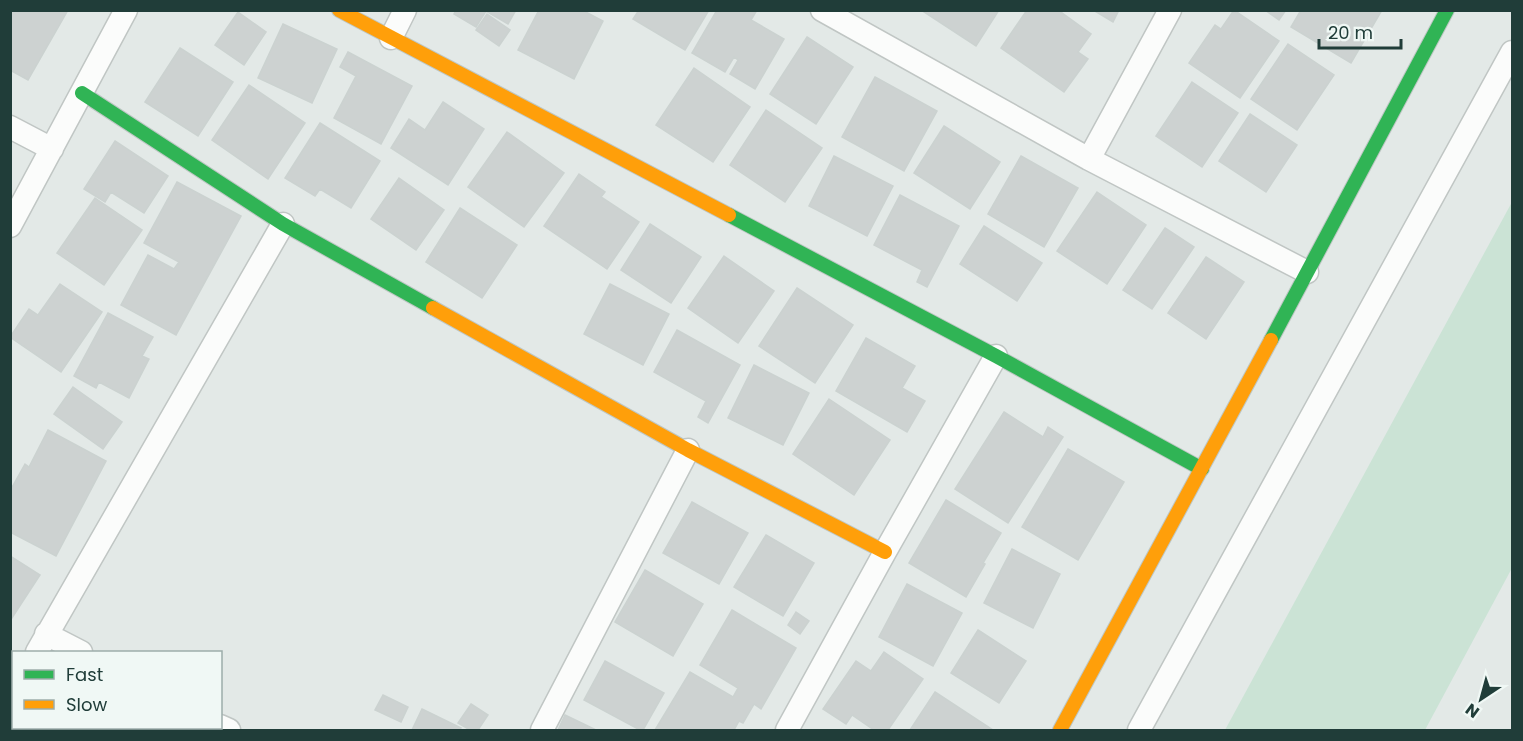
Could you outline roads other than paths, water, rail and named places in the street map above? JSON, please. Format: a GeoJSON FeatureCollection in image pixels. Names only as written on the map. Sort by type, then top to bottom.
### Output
{"type":"FeatureCollection","features":[{"type":"Feature","properties":{"kind":"street"},"geometry":{"type":"LineString","coordinates":[[10,226],[126,10]]}},
{"type":"Feature","properties":{"kind":"street"},"geometry":{"type":"LineString","coordinates":[[339,10],[996,356],[1202,469]]}},
{"type":"Feature","properties":{"kind":"street"},"geometry":{"type":"LineString","coordinates":[[391,38],[405,10]]}},
{"type":"Feature","properties":{"kind":"street"},"geometry":{"type":"LineString","coordinates":[[822,10],[1089,159],[1307,272]]}},
{"type":"Feature","properties":{"kind":"street"},"geometry":{"type":"LineString","coordinates":[[1089,159],[1170,10]]}},
{"type":"Feature","properties":{"kind":"street"},"geometry":{"type":"LineString","coordinates":[[1060,730],[1447,10]]}},
{"type":"Feature","properties":{"kind":"street"},"geometry":{"type":"LineString","coordinates":[[1139,730],[1512,52]]}},
{"type":"Feature","properties":{"kind":"street"},"geometry":{"type":"LineString","coordinates":[[82,93],[283,224],[688,450],[885,552]]}},
{"type":"Feature","properties":{"kind":"street"},"geometry":{"type":"LineString","coordinates":[[10,127],[52,149]]}},
{"type":"Feature","properties":{"kind":"street"},"geometry":{"type":"LineString","coordinates":[[77,651],[42,643],[283,224]]}},
{"type":"Feature","properties":{"kind":"street"},"geometry":{"type":"LineString","coordinates":[[787,730],[996,356]]}},
{"type":"Feature","properties":{"kind":"street"},"geometry":{"type":"LineString","coordinates":[[542,730],[688,450]]}}]}
